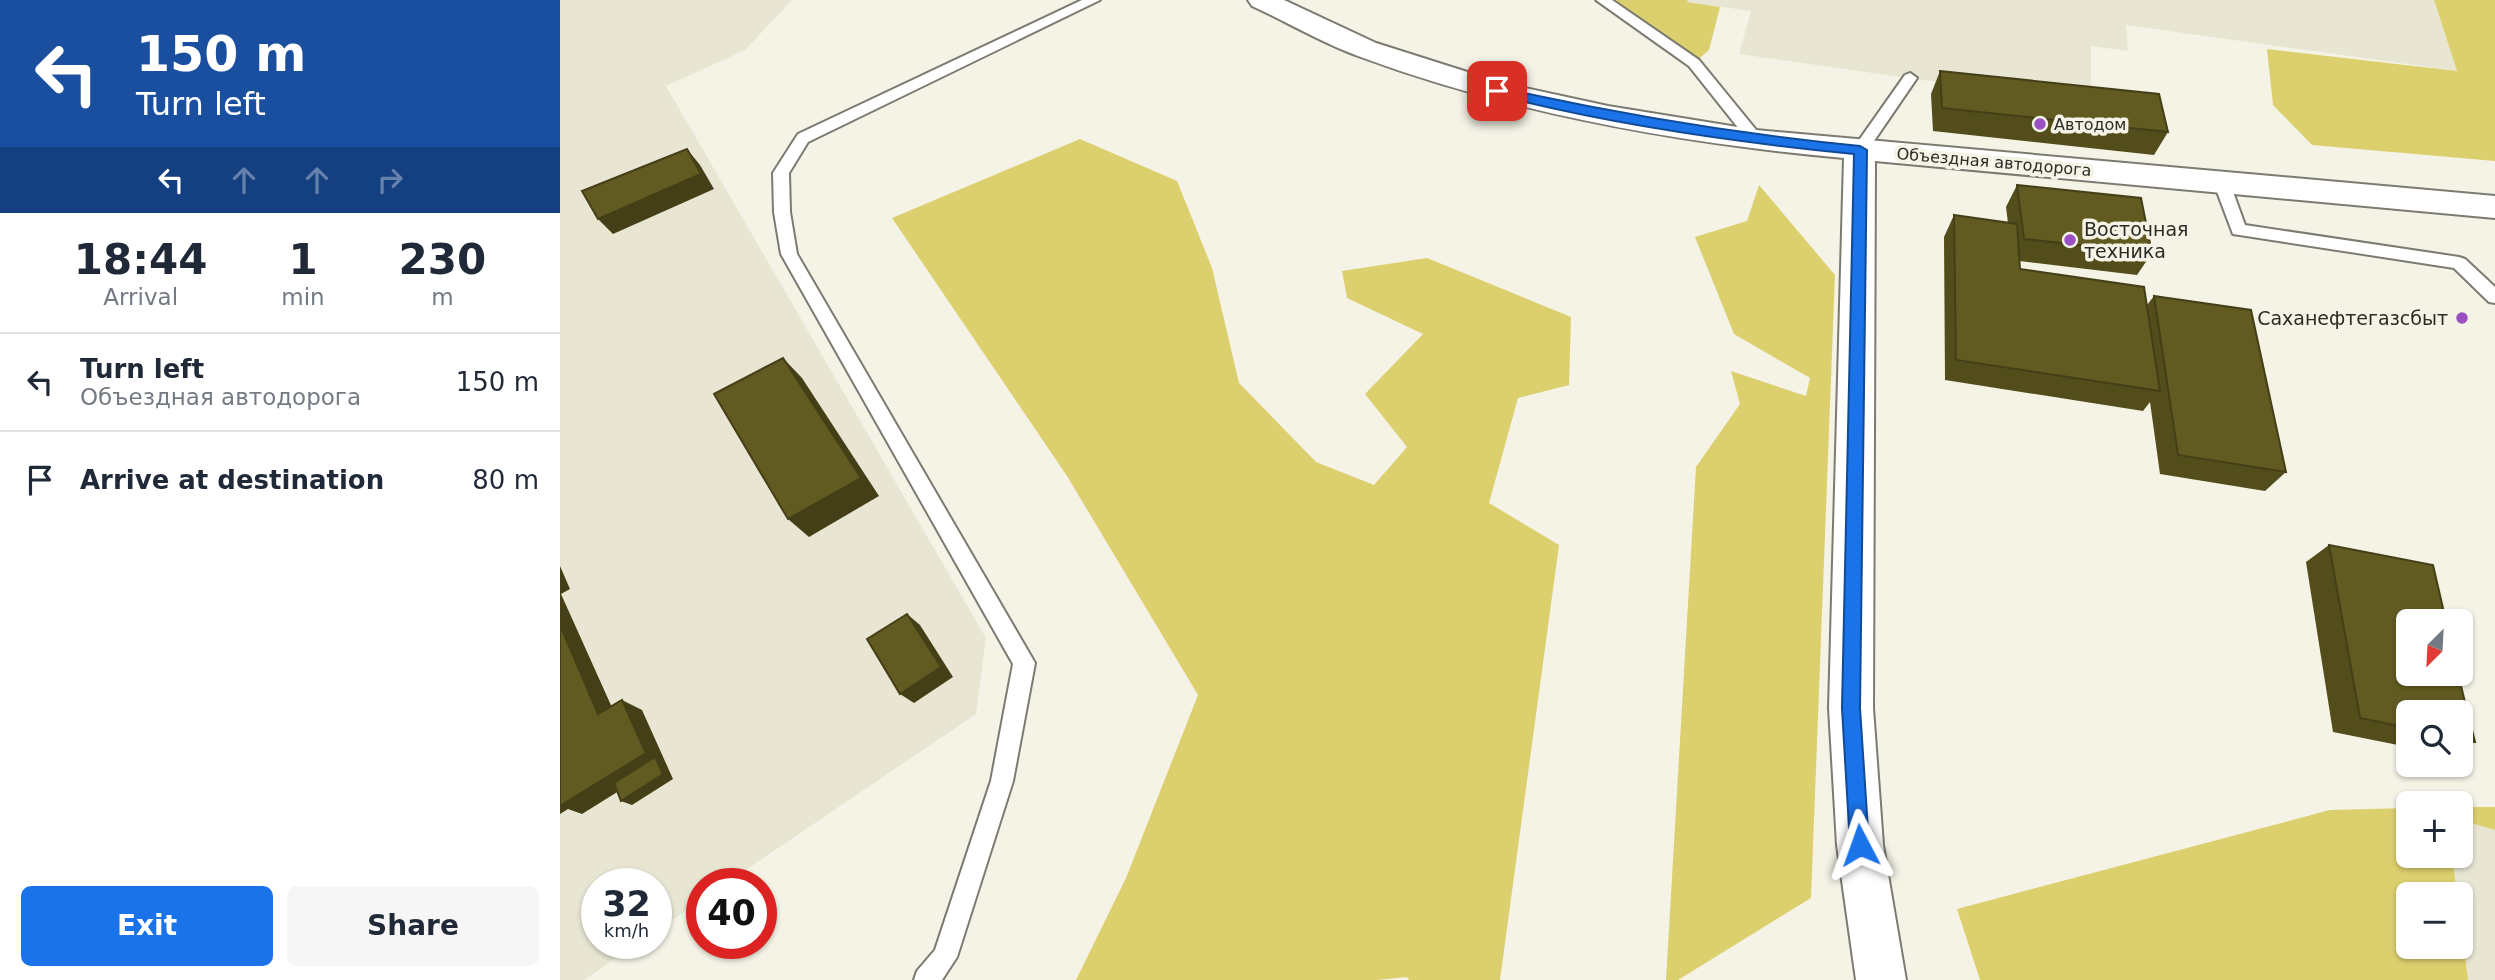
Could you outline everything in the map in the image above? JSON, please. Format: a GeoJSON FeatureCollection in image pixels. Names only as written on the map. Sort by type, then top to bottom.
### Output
{"type":"FeatureCollection","features":[{"type":"Feature","properties":{"kind":"street","name":"Объездная автодорога"},"geometry":{"type":"LineString","coordinates":[[1262,0],[1366,49],[1497,91],[1608,116],[1756,140],[2495,207]]}},
{"type":"Feature","properties":{"kind":"street"},"geometry":{"type":"LineString","coordinates":[[1860,150],[1851,708],[1860,845],[1881,980]]}},
{"type":"Feature","properties":{"kind":"lane"},"geometry":{"type":"LineString","coordinates":[[926,980],[944,957],[1002,781],[1024,663],[789,254],[782,212],[781,173],[803,138],[1093,0]]}},
{"type":"Feature","properties":{"kind":"lane"},"geometry":{"type":"LineString","coordinates":[[1611,2],[1694,63],[1756,140]]}},
{"type":"Feature","properties":{"kind":"lane"},"geometry":{"type":"LineString","coordinates":[[1860,150],[1910,78]]}},
{"type":"Feature","properties":{"kind":"lane"},"geometry":{"type":"LineString","coordinates":[[2221,181],[2239,230],[2459,263],[2495,297]]}},
{"type":"Feature","properties":{"kind":"shaded area"},"geometry":{"type":"Polygon","coordinates":[[[560,0],[792,0],[745,50],[666,86],[986,638],[976,714],[749,868],[686,868],[686,911],[672,920],[672,868],[581,868],[581,959],[615,959],[584,980],[560,980],[560,0]]]}},
{"type":"Feature","properties":{"kind":"shaded area"},"geometry":{"type":"Polygon","coordinates":[[[1617,0],[1688,0],[1687,2],[1720,7],[1709,50],[1694,63],[1613,7],[1617,0]]]}},
{"type":"Feature","properties":{"kind":"shaded area"},"geometry":{"type":"Polygon","coordinates":[[[2434,0],[2457,71],[2126,25],[2128,51],[2091,46],[2091,104],[1739,54],[1751,11],[1687,2],[2434,0]]]}},
{"type":"Feature","properties":{"kind":"shaded area"},"geometry":{"type":"Polygon","coordinates":[[[2434,0],[2495,0],[2495,161],[2312,145],[2273,105],[2267,49],[2457,71],[2434,0]]]}},
{"type":"Feature","properties":{"kind":"shaded area"},"geometry":{"type":"Polygon","coordinates":[[[1080,139],[1177,181],[1212,268],[1239,383],[1316,462],[1374,485],[1407,447],[1365,394],[1423,334],[1347,298],[1342,271],[1427,258],[1571,317],[1569,385],[1518,398],[1489,503],[1559,545],[1500,980],[1409,980],[1407,977],[1377,980],[1076,980],[1126,878],[1198,695],[1067,476],[892,218],[1080,139]]]}},
{"type":"Feature","properties":{"kind":"shaded area"},"geometry":{"type":"Polygon","coordinates":[[[1759,185],[1835,275],[1811,898],[1678,980],[1666,980],[1696,467],[1740,404],[1731,371],[1806,396],[1810,378],[1734,334],[1695,237],[1747,221],[1759,185]]]}},
{"type":"Feature","properties":{"kind":"shaded area"},"geometry":{"type":"Polygon","coordinates":[[[2473,807],[2495,807],[2495,830],[2473,824],[2473,807]]]}},
{"type":"Feature","properties":{"kind":"shaded area"},"geometry":{"type":"Polygon","coordinates":[[[2396,808],[2396,868],[2454,868],[2455,882],[2396,882],[2396,959],[2465,959],[2468,980],[1980,980],[1957,909],[2330,810],[2396,808]]]}},
{"type":"Feature","properties":{"kind":"shaded area"},"geometry":{"type":"Polygon","coordinates":[[[2473,824],[2495,830],[2495,980],[2468,980],[2465,959],[2473,959],[2473,882],[2455,882],[2454,868],[2473,868],[2473,824]]]}},
{"type":"Feature","properties":{"kind":"building"},"geometry":{"type":"Polygon","coordinates":[[[1940,71],[2159,94],[2168,132],[1942,108],[1940,71]]]}},
{"type":"Feature","properties":{"kind":"building"},"geometry":{"type":"Polygon","coordinates":[[[687,149],[701,174],[598,219],[582,191],[687,149]]]}},
{"type":"Feature","properties":{"kind":"building"},"geometry":{"type":"Polygon","coordinates":[[[2017,185],[2141,198],[2152,253],[2024,239],[2017,185]]]}},
{"type":"Feature","properties":{"kind":"building"},"geometry":{"type":"Polygon","coordinates":[[[1954,215],[2017,224],[2020,269],[2144,287],[2160,391],[1956,360],[1954,215]]]}},
{"type":"Feature","properties":{"kind":"building"},"geometry":{"type":"Polygon","coordinates":[[[2154,296],[2251,310],[2286,472],[2178,455],[2154,296]]]}},
{"type":"Feature","properties":{"kind":"building"},"geometry":{"type":"Polygon","coordinates":[[[783,358],[861,478],[788,519],[714,394],[783,358]]]}},
{"type":"Feature","properties":{"kind":"building"},"geometry":{"type":"Polygon","coordinates":[[[2329,545],[2433,565],[2443,609],[2396,609],[2396,686],[2461,686],[2464,700],[2396,700],[2396,726],[2360,718],[2329,545]]]}},
{"type":"Feature","properties":{"kind":"building"},"geometry":{"type":"Polygon","coordinates":[[[907,614],[941,667],[900,694],[867,639],[907,614]]]}},
{"type":"Feature","properties":{"kind":"building"},"geometry":{"type":"Polygon","coordinates":[[[560,625],[598,714],[622,700],[646,753],[560,806],[560,625]]]}},
{"type":"Feature","properties":{"kind":"building"},"geometry":{"type":"Polygon","coordinates":[[[655,757],[663,774],[621,801],[614,783],[655,757]]]}},
{"type":"Feature","properties":{"kind":"place","name":"Автодом"},"geometry":{"type":"Point","coordinates":[2040,124]}},
{"type":"Feature","properties":{"kind":"place","name":"Восточная техника"},"geometry":{"type":"Point","coordinates":[2070,240]}},
{"type":"Feature","properties":{"kind":"place","name":"Саханефтегазсбыт"},"geometry":{"type":"Point","coordinates":[2462,318]}},
{"type":"Feature","properties":{"kind":"route"},"geometry":{"type":"LineString","coordinates":[[1497,91],[1608,116],[1756,140],[1860,150],[1851,708],[1860,845]]}}]}
